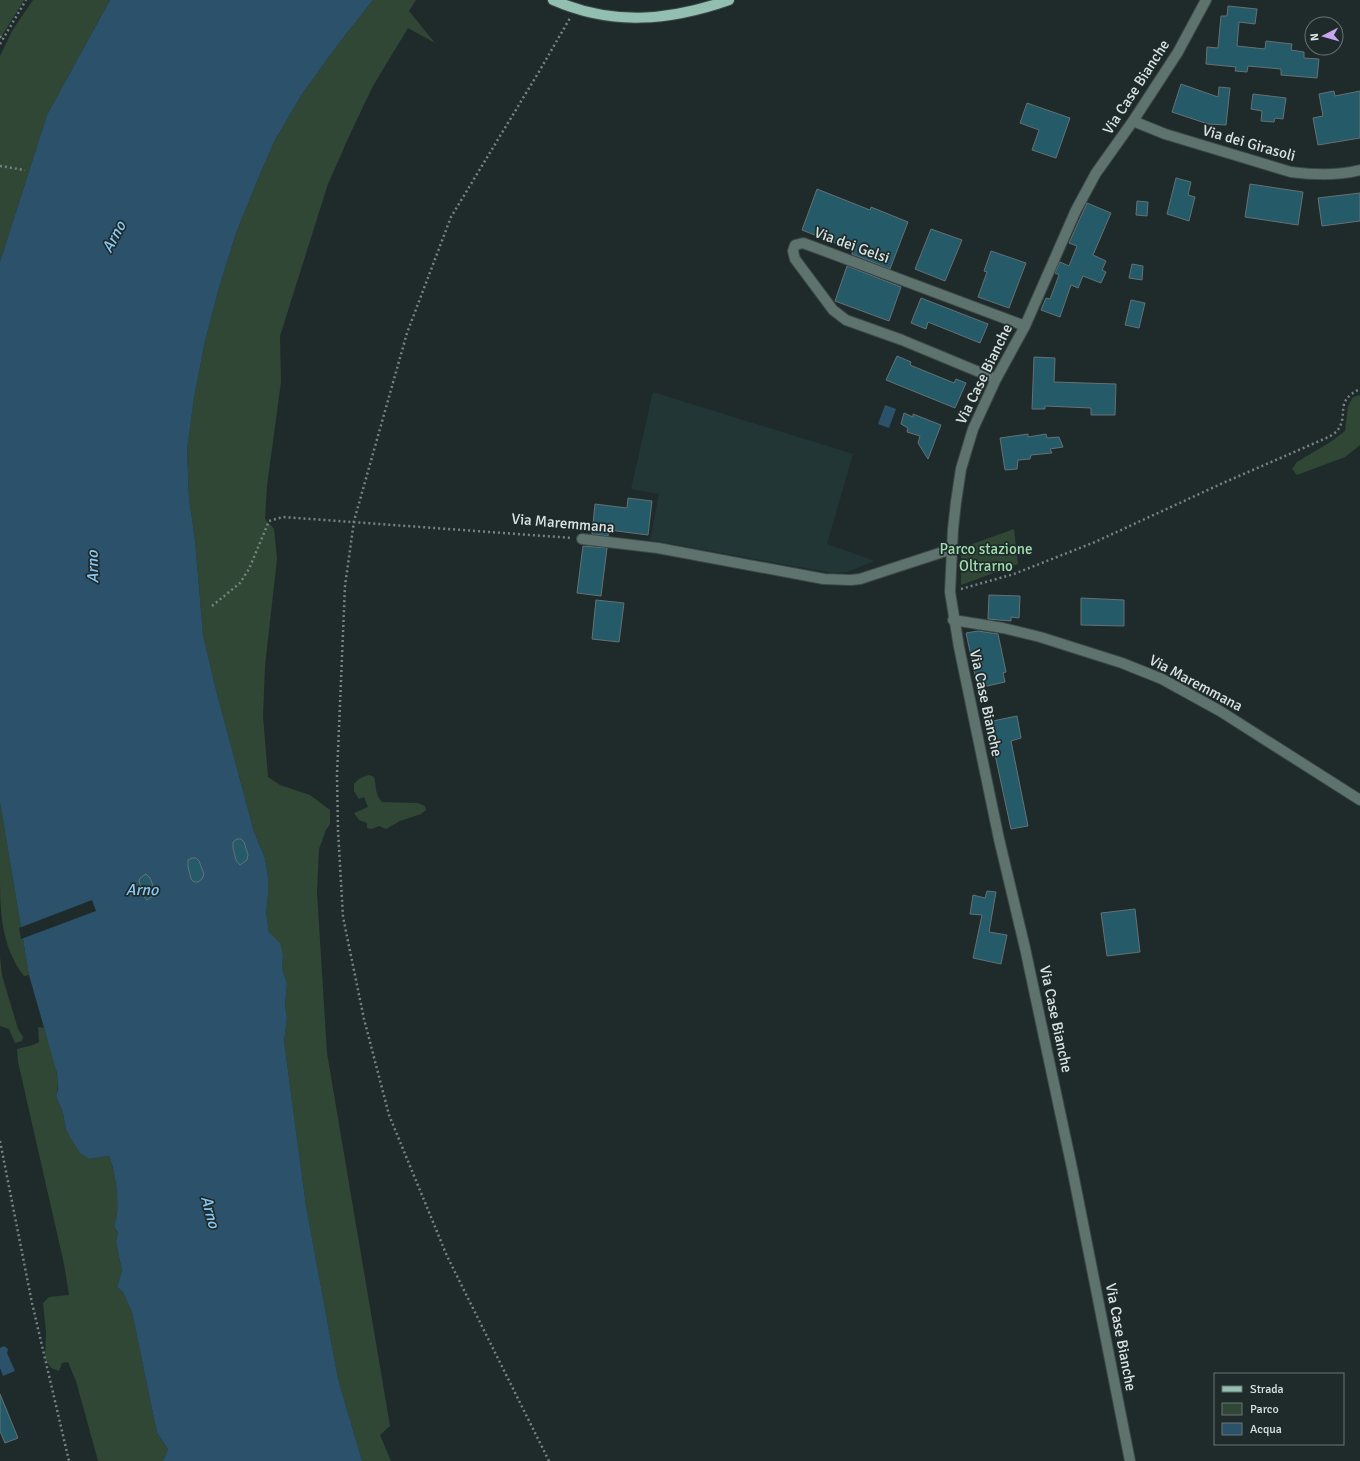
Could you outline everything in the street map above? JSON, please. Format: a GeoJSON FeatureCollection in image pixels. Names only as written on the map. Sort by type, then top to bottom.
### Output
{"type":"FeatureCollection","features":[{"type":"Feature","properties":{"kind":"main road"},"geometry":{"type":"LineString","coordinates":[[553,0],[575,9],[608,17],[651,18],[686,13],[729,0]]}},
{"type":"Feature","properties":{"kind":"street","name":"Via Case Bianche"},"geometry":{"type":"LineString","coordinates":[[1130,1461],[1069,1152],[979,746],[954,620],[950,592],[952,548],[956,502],[965,456],[973,428],[996,379],[1025,326],[1076,210],[1096,174],[1178,52],[1206,0]]}},
{"type":"Feature","properties":{"kind":"street","name":"Via dei Girasoli"},"geometry":{"type":"LineString","coordinates":[[1133,121],[1165,134],[1291,172],[1307,174],[1336,174],[1360,170]]}},
{"type":"Feature","properties":{"kind":"street","name":"Via dei Gelsi"},"geometry":{"type":"LineString","coordinates":[[996,379],[902,340],[846,320],[833,310],[795,259],[793,251],[796,245],[803,243],[1025,326]]}},
{"type":"Feature","properties":{"kind":"street","name":"Via Maremmana"},"geometry":{"type":"LineString","coordinates":[[582,539],[658,548],[824,579],[838,580],[860,579],[952,548]]}},
{"type":"Feature","properties":{"kind":"street","name":"Via Maremmana"},"geometry":{"type":"LineString","coordinates":[[954,620],[1002,628],[1040,637],[1122,663],[1162,679],[1220,710],[1360,800]]}},
{"type":"Feature","properties":{"kind":"path"},"geometry":{"type":"LineString","coordinates":[[0,44],[26,0]]}},
{"type":"Feature","properties":{"kind":"path"},"geometry":{"type":"LineString","coordinates":[[549,1461],[441,1242],[389,1115],[364,1019],[343,917],[338,830],[337,775],[345,586],[354,521],[407,333],[451,217],[575,9]]}},
{"type":"Feature","properties":{"kind":"path"},"geometry":{"type":"LineString","coordinates":[[0,36],[2,40]]}},
{"type":"Feature","properties":{"kind":"path"},"geometry":{"type":"LineString","coordinates":[[0,166],[25,170]]}},
{"type":"Feature","properties":{"kind":"path"},"geometry":{"type":"LineString","coordinates":[[950,592],[1014,574],[1094,542],[1223,483],[1324,440],[1337,431],[1340,426],[1345,399],[1360,389]]}},
{"type":"Feature","properties":{"kind":"path","name":"Via Maremmana"},"geometry":{"type":"LineString","coordinates":[[212,606],[240,583],[249,568],[269,521],[284,517],[582,539]]}},
{"type":"Feature","properties":{"kind":"path"},"geometry":{"type":"LineString","coordinates":[[0,1141],[32,1303],[69,1461]]}},
{"type":"Feature","properties":{"kind":"shaded area"},"geometry":{"type":"Polygon","coordinates":[[[653,392],[853,454],[827,544],[875,561],[847,572],[833,573],[650,540],[659,494],[631,489],[653,392]]]}},
{"type":"Feature","properties":{"kind":"green space"},"geometry":{"type":"Polygon","coordinates":[[[0,0],[24,0],[0,39],[0,0]]]}},
{"type":"Feature","properties":{"kind":"green space"},"geometry":{"type":"Polygon","coordinates":[[[33,0],[110,0],[47,115],[0,262],[0,56],[12,31],[33,0]]]}},
{"type":"Feature","properties":{"kind":"green space"},"geometry":{"type":"Polygon","coordinates":[[[373,0],[416,0],[409,11],[435,43],[408,28],[373,86],[328,184],[280,336],[281,382],[267,486],[265,519],[274,529],[277,559],[265,666],[263,717],[268,777],[280,785],[310,795],[330,810],[330,824],[326,830],[319,849],[317,892],[327,1053],[390,1426],[380,1435],[391,1461],[362,1461],[338,1379],[306,1206],[284,1041],[287,1018],[285,1005],[287,984],[282,968],[283,955],[269,932],[266,913],[268,877],[265,858],[254,832],[203,635],[195,540],[189,498],[187,450],[194,398],[205,341],[236,233],[258,179],[275,140],[302,94],[339,43],[373,0]]]}},
{"type":"Feature","properties":{"kind":"green space"},"geometry":{"type":"Polygon","coordinates":[[[1360,395],[1360,445],[1345,457],[1297,475],[1292,469],[1297,462],[1332,441],[1345,431],[1348,406],[1353,397],[1360,395]]]}},
{"type":"Feature","properties":{"kind":"green space","name":"Parco stazione Oltrarno"},"geometry":{"type":"Polygon","coordinates":[[[1014,529],[1018,564],[961,585],[961,548],[1014,529]]]}},
{"type":"Feature","properties":{"kind":"green space"},"geometry":{"type":"Polygon","coordinates":[[[370,775],[374,777],[377,793],[382,802],[418,803],[425,806],[426,810],[421,814],[400,821],[386,829],[379,826],[372,829],[367,828],[367,823],[359,820],[354,813],[368,807],[364,797],[359,799],[354,791],[354,784],[361,778],[370,775]]]}},
{"type":"Feature","properties":{"kind":"green space"},"geometry":{"type":"Polygon","coordinates":[[[0,802],[29,975],[24,976],[10,952],[1,913],[0,802]]]}},
{"type":"Feature","properties":{"kind":"green space"},"geometry":{"type":"Polygon","coordinates":[[[0,957],[2,975],[18,1029],[23,1037],[22,1041],[15,1043],[9,1029],[0,1026],[0,957]]]}},
{"type":"Feature","properties":{"kind":"green space"},"geometry":{"type":"Polygon","coordinates":[[[38,1027],[44,1028],[54,1062],[58,1079],[56,1096],[63,1113],[66,1130],[89,1159],[109,1156],[112,1163],[117,1191],[117,1211],[114,1226],[118,1232],[116,1242],[122,1271],[117,1287],[123,1292],[132,1312],[157,1433],[168,1449],[163,1461],[98,1461],[76,1381],[68,1362],[62,1363],[59,1371],[51,1368],[45,1359],[46,1332],[43,1303],[49,1297],[69,1295],[64,1264],[18,1062],[17,1049],[39,1042],[38,1027]]]}},
{"type":"Feature","properties":{"kind":"water","name":"Arno"},"geometry":{"type":"Polygon","coordinates":[[[110,0],[373,0],[339,43],[302,94],[275,140],[258,179],[236,233],[205,341],[194,398],[187,450],[189,498],[195,540],[203,635],[254,832],[265,858],[268,877],[266,913],[269,932],[280,943],[283,955],[282,968],[287,984],[285,1005],[287,1018],[284,1041],[306,1206],[338,1379],[362,1461],[163,1461],[168,1449],[157,1433],[132,1312],[123,1292],[117,1287],[122,1271],[116,1242],[118,1232],[114,1226],[117,1211],[117,1191],[112,1163],[109,1156],[89,1159],[80,1153],[66,1130],[63,1113],[56,1096],[58,1089],[57,1073],[29,975],[0,802],[0,262],[47,115],[110,0]]]}},
{"type":"Feature","properties":{"kind":"water"},"geometry":{"type":"Polygon","coordinates":[[[885,405],[896,409],[889,428],[878,424],[885,405]]]}},
{"type":"Feature","properties":{"kind":"water"},"geometry":{"type":"Polygon","coordinates":[[[4,1346],[8,1349],[7,1353],[15,1371],[3,1376],[0,1368],[0,1348],[4,1346]]]}},
{"type":"Feature","properties":{"kind":"pier"},"geometry":{"type":"Polygon","coordinates":[[[92,900],[96,911],[21,939],[19,928],[92,900]]]}},
{"type":"Feature","properties":{"kind":"building"},"geometry":{"type":"Polygon","coordinates":[[[1228,6],[1257,9],[1255,24],[1239,22],[1237,46],[1265,49],[1266,41],[1292,44],[1291,50],[1304,52],[1304,58],[1319,59],[1317,78],[1281,75],[1281,69],[1248,66],[1247,72],[1235,71],[1236,67],[1206,64],[1207,47],[1218,48],[1221,16],[1227,16],[1228,6]]]}},
{"type":"Feature","properties":{"kind":"building"},"geometry":{"type":"Polygon","coordinates":[[[1181,84],[1218,97],[1219,87],[1230,88],[1226,125],[1208,124],[1172,112],[1181,84]]]}},
{"type":"Feature","properties":{"kind":"building"},"geometry":{"type":"Polygon","coordinates":[[[1334,91],[1335,96],[1360,91],[1360,138],[1318,145],[1313,118],[1323,116],[1319,94],[1334,91]]]}},
{"type":"Feature","properties":{"kind":"building"},"geometry":{"type":"Polygon","coordinates":[[[1253,94],[1286,98],[1283,119],[1275,118],[1274,122],[1261,121],[1262,111],[1251,109],[1253,94]]]}},
{"type":"Feature","properties":{"kind":"building"},"geometry":{"type":"Polygon","coordinates":[[[1027,103],[1070,118],[1056,158],[1032,150],[1039,130],[1020,123],[1027,103]]]}},
{"type":"Feature","properties":{"kind":"building"},"geometry":{"type":"Polygon","coordinates":[[[1176,178],[1191,182],[1188,195],[1195,197],[1189,221],[1167,214],[1176,178]]]}},
{"type":"Feature","properties":{"kind":"building"},"geometry":{"type":"Polygon","coordinates":[[[1250,184],[1303,192],[1298,225],[1245,217],[1250,184]]]}},
{"type":"Feature","properties":{"kind":"building"},"geometry":{"type":"Polygon","coordinates":[[[817,189],[870,210],[871,207],[908,222],[890,269],[852,254],[853,250],[802,230],[817,189]]]}},
{"type":"Feature","properties":{"kind":"building"},"geometry":{"type":"Polygon","coordinates":[[[1360,193],[1360,221],[1322,226],[1318,198],[1360,193]]]}},
{"type":"Feature","properties":{"kind":"building"},"geometry":{"type":"Polygon","coordinates":[[[1137,201],[1148,202],[1147,216],[1136,215],[1137,201]]]}},
{"type":"Feature","properties":{"kind":"building"},"geometry":{"type":"Polygon","coordinates":[[[1087,203],[1111,213],[1093,255],[1106,261],[1102,270],[1106,272],[1101,283],[1083,276],[1078,288],[1071,285],[1060,317],[1041,310],[1046,298],[1050,299],[1059,275],[1055,273],[1060,262],[1069,266],[1077,246],[1069,243],[1087,203]]]}},
{"type":"Feature","properties":{"kind":"building"},"geometry":{"type":"Polygon","coordinates":[[[931,229],[962,240],[945,281],[915,269],[931,229]]]}},
{"type":"Feature","properties":{"kind":"building"},"geometry":{"type":"Polygon","coordinates":[[[991,251],[1026,263],[1009,308],[978,297],[987,272],[984,271],[991,251]]]}},
{"type":"Feature","properties":{"kind":"building"},"geometry":{"type":"Polygon","coordinates":[[[1132,264],[1143,266],[1142,280],[1129,278],[1132,264]]]}},
{"type":"Feature","properties":{"kind":"building"},"geometry":{"type":"Polygon","coordinates":[[[847,266],[901,287],[889,321],[835,301],[847,266]]]}},
{"type":"Feature","properties":{"kind":"building"},"geometry":{"type":"Polygon","coordinates":[[[921,298],[988,324],[980,343],[928,322],[926,329],[911,323],[921,298]]]}},
{"type":"Feature","properties":{"kind":"building"},"geometry":{"type":"Polygon","coordinates":[[[1131,300],[1145,303],[1139,328],[1125,325],[1131,300]]]}},
{"type":"Feature","properties":{"kind":"building"},"geometry":{"type":"Polygon","coordinates":[[[897,356],[911,362],[910,365],[954,383],[956,379],[966,383],[955,408],[886,380],[897,356]]]}},
{"type":"Feature","properties":{"kind":"building"},"geometry":{"type":"Polygon","coordinates":[[[1034,357],[1055,358],[1054,382],[1116,384],[1115,415],[1091,415],[1091,408],[1045,406],[1045,409],[1032,409],[1034,357]]]}},
{"type":"Feature","properties":{"kind":"building"},"geometry":{"type":"Polygon","coordinates":[[[904,413],[913,417],[913,414],[941,425],[928,459],[918,443],[920,436],[907,432],[908,428],[901,424],[904,413]]]}},
{"type":"Feature","properties":{"kind":"building"},"geometry":{"type":"Polygon","coordinates":[[[1028,434],[1028,437],[1046,434],[1047,438],[1059,437],[1063,447],[1050,449],[1052,453],[1031,455],[1030,459],[1018,460],[1017,469],[1005,470],[1000,438],[1028,434]]]}},
{"type":"Feature","properties":{"kind":"building"},"geometry":{"type":"Polygon","coordinates":[[[628,498],[652,501],[648,535],[609,530],[608,536],[592,534],[595,504],[627,508],[628,498]]]}},
{"type":"Feature","properties":{"kind":"building"},"geometry":{"type":"Polygon","coordinates":[[[583,546],[607,548],[601,596],[577,593],[583,546]]]}},
{"type":"Feature","properties":{"kind":"building"},"geometry":{"type":"Polygon","coordinates":[[[989,595],[1020,596],[1019,618],[1011,617],[1011,621],[988,619],[989,595]]]}},
{"type":"Feature","properties":{"kind":"building"},"geometry":{"type":"Polygon","coordinates":[[[1081,598],[1124,600],[1124,626],[1081,625],[1081,598]]]}},
{"type":"Feature","properties":{"kind":"building"},"geometry":{"type":"Polygon","coordinates":[[[596,600],[624,603],[619,642],[592,639],[596,600]]]}},
{"type":"Feature","properties":{"kind":"building"},"geometry":{"type":"Polygon","coordinates":[[[978,631],[998,634],[1006,672],[1003,673],[1005,682],[978,688],[966,633],[978,631]]]}},
{"type":"Feature","properties":{"kind":"building"},"geometry":{"type":"Polygon","coordinates":[[[1017,716],[1021,738],[1011,741],[1028,826],[1011,829],[988,722],[1017,716]]]}},
{"type":"Feature","properties":{"kind":"building"},"geometry":{"type":"Polygon","coordinates":[[[237,839],[241,839],[244,842],[248,855],[247,860],[240,865],[236,860],[233,848],[233,842],[237,839]]]}},
{"type":"Feature","properties":{"kind":"building"},"geometry":{"type":"Polygon","coordinates":[[[196,858],[199,861],[204,874],[202,879],[198,882],[194,882],[191,879],[188,867],[188,860],[196,858]]]}},
{"type":"Feature","properties":{"kind":"building"},"geometry":{"type":"Polygon","coordinates":[[[146,874],[150,878],[155,891],[154,895],[147,900],[143,895],[139,881],[140,878],[146,874]]]}},
{"type":"Feature","properties":{"kind":"building"},"geometry":{"type":"Polygon","coordinates":[[[987,891],[996,892],[989,932],[1007,935],[1001,964],[973,958],[982,915],[970,914],[973,895],[985,898],[987,891]]]}},
{"type":"Feature","properties":{"kind":"building"},"geometry":{"type":"Polygon","coordinates":[[[1135,909],[1140,952],[1107,956],[1101,913],[1135,909]]]}},
{"type":"Feature","properties":{"kind":"building"},"geometry":{"type":"Polygon","coordinates":[[[0,1394],[18,1438],[5,1443],[0,1431],[0,1394]]]}}]}
